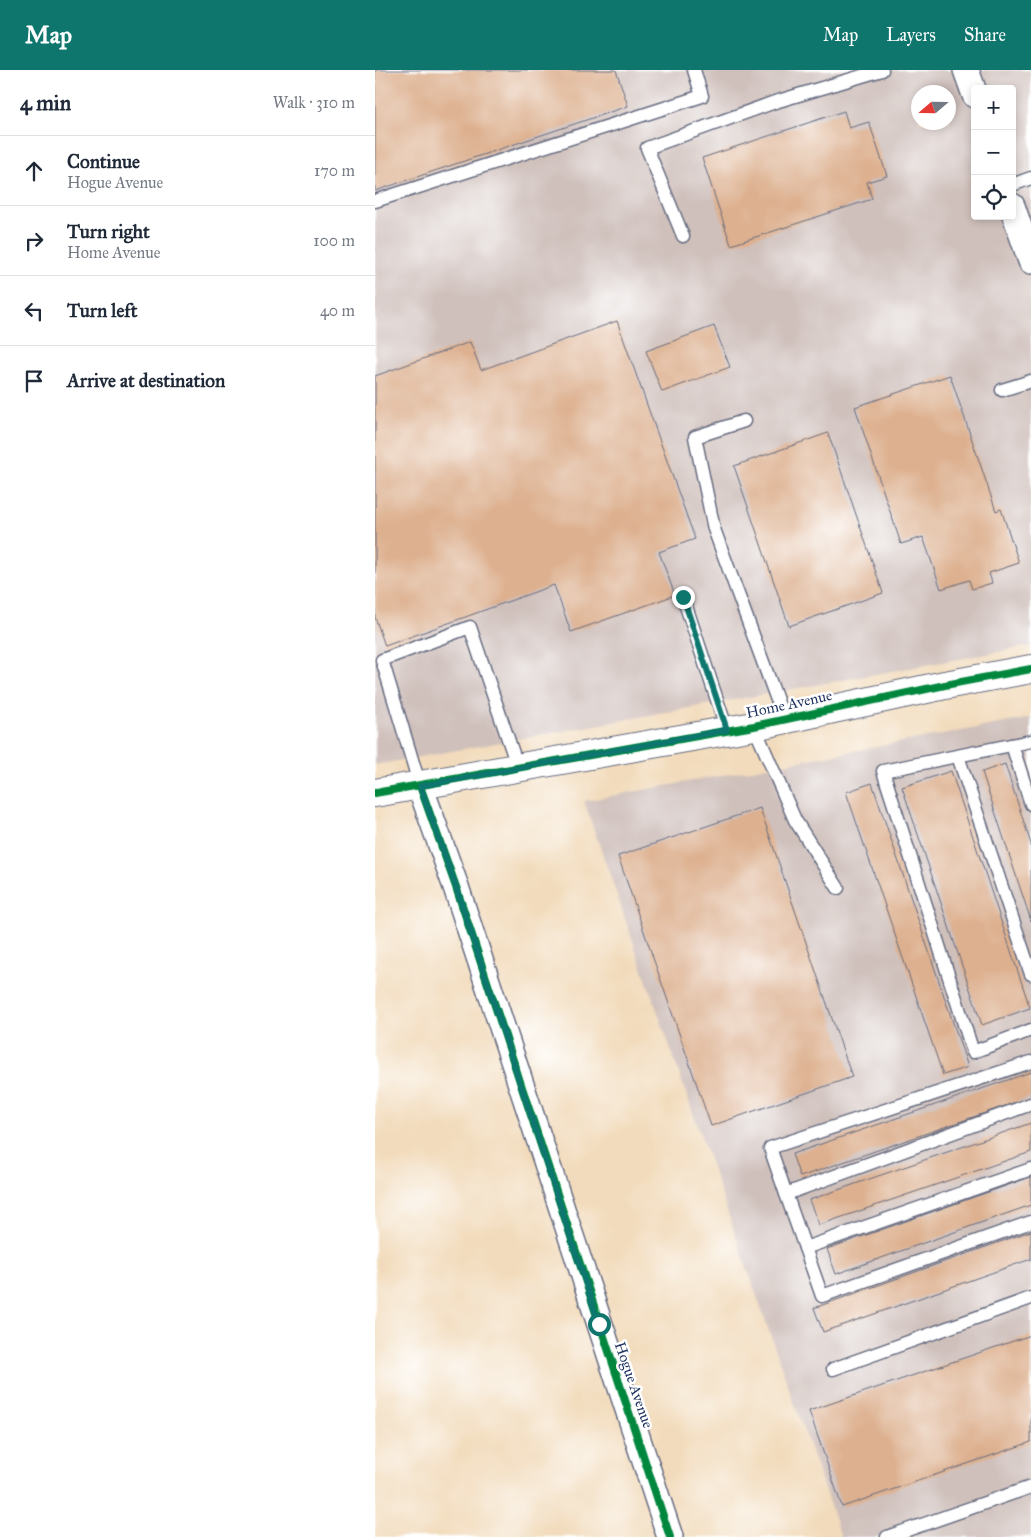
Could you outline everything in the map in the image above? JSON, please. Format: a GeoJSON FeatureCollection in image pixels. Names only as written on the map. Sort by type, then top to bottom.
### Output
{"type":"FeatureCollection","features":[{"type":"Feature","properties":{"kind":"street"},"geometry":{"type":"LineString","coordinates":[[966,70],[971,85]]}},
{"type":"Feature","properties":{"kind":"street"},"geometry":{"type":"LineString","coordinates":[[1016,213],[1027,233],[1031,261]]}},
{"type":"Feature","properties":{"kind":"street","name":"Home Avenue"},"geometry":{"type":"LineString","coordinates":[[375,793],[754,726],[945,685],[1031,669]]}},
{"type":"Feature","properties":{"kind":"street","name":"Hogue Avenue"},"geometry":{"type":"LineString","coordinates":[[420,786],[456,887],[670,1537]]}},
{"type":"Feature","properties":{"kind":"lane"},"geometry":{"type":"LineString","coordinates":[[375,201],[702,96],[694,70]]}},
{"type":"Feature","properties":{"kind":"lane"},"geometry":{"type":"LineString","coordinates":[[683,236],[647,148],[775,102],[882,70]]}},
{"type":"Feature","properties":{"kind":"lane"},"geometry":{"type":"LineString","coordinates":[[1016,184],[1031,178]]}},
{"type":"Feature","properties":{"kind":"lane"},"geometry":{"type":"LineString","coordinates":[[1002,390],[1031,381]]}},
{"type":"Feature","properties":{"kind":"lane"},"geometry":{"type":"LineString","coordinates":[[744,421],[695,438],[714,529],[784,720]]}},
{"type":"Feature","properties":{"kind":"lane"},"geometry":{"type":"LineString","coordinates":[[683,597],[727,730]]}},
{"type":"Feature","properties":{"kind":"lane"},"geometry":{"type":"LineString","coordinates":[[420,786],[382,660],[470,627],[518,768]]}},
{"type":"Feature","properties":{"kind":"lane"},"geometry":{"type":"LineString","coordinates":[[754,726],[795,820],[839,888]]}},
{"type":"Feature","properties":{"kind":"lane"},"geometry":{"type":"LineString","coordinates":[[1031,741],[883,771],[973,1052],[1031,1030]]}},
{"type":"Feature","properties":{"kind":"lane"},"geometry":{"type":"LineString","coordinates":[[1012,745],[1031,804]]}},
{"type":"Feature","properties":{"kind":"lane"},"geometry":{"type":"LineString","coordinates":[[958,756],[1031,974]]}},
{"type":"Feature","properties":{"kind":"lane"},"geometry":{"type":"LineString","coordinates":[[1031,1062],[770,1148],[822,1296],[1031,1222]]}},
{"type":"Feature","properties":{"kind":"lane"},"geometry":{"type":"LineString","coordinates":[[786,1194],[1031,1104]]}},
{"type":"Feature","properties":{"kind":"lane"},"geometry":{"type":"LineString","coordinates":[[805,1248],[1031,1169]]}},
{"type":"Feature","properties":{"kind":"lane"},"geometry":{"type":"LineString","coordinates":[[833,1370],[1031,1298]]}},
{"type":"Feature","properties":{"kind":"lane"},"geometry":{"type":"LineString","coordinates":[[887,1537],[1031,1487]]}},
{"type":"Feature","properties":{"kind":"shaded area"},"geometry":{"type":"Polygon","coordinates":[[[375,70],[1031,70],[1031,646],[375,765],[375,70]]]}},
{"type":"Feature","properties":{"kind":"shaded area"},"geometry":{"type":"Polygon","coordinates":[[[1031,718],[1031,1537],[841,1537],[584,801],[1031,718]]]}},
{"type":"Feature","properties":{"kind":"building"},"geometry":{"type":"Polygon","coordinates":[[[375,70],[616,70],[628,106],[375,191],[375,70]]]}},
{"type":"Feature","properties":{"kind":"building"},"geometry":{"type":"Polygon","coordinates":[[[844,111],[849,128],[869,122],[887,176],[867,182],[872,199],[731,245],[702,158],[844,111]]]}},
{"type":"Feature","properties":{"kind":"building"},"geometry":{"type":"Polygon","coordinates":[[[617,321],[695,539],[659,552],[675,595],[571,632],[554,585],[385,646],[375,617],[375,376],[470,342],[481,370],[617,321]]]}},
{"type":"Feature","properties":{"kind":"building"},"geometry":{"type":"Polygon","coordinates":[[[714,326],[730,367],[662,392],[646,351],[714,326]]]}},
{"type":"Feature","properties":{"kind":"building"},"geometry":{"type":"Polygon","coordinates":[[[950,375],[996,511],[1001,509],[1019,563],[989,573],[992,583],[972,589],[969,580],[941,589],[923,537],[901,544],[855,407],[950,375]]]}},
{"type":"Feature","properties":{"kind":"building"},"geometry":{"type":"Polygon","coordinates":[[[828,433],[883,593],[789,626],[734,466],[828,433]]]}},
{"type":"Feature","properties":{"kind":"building"},"geometry":{"type":"Polygon","coordinates":[[[1005,764],[1031,844],[1031,921],[982,772],[1005,764]]]}},
{"type":"Feature","properties":{"kind":"building"},"geometry":{"type":"Polygon","coordinates":[[[951,771],[1030,1008],[982,1025],[902,787],[951,771]]]}},
{"type":"Feature","properties":{"kind":"building"},"geometry":{"type":"Polygon","coordinates":[[[872,783],[968,1067],[943,1075],[846,792],[872,783]]]}},
{"type":"Feature","properties":{"kind":"building"},"geometry":{"type":"Polygon","coordinates":[[[760,808],[852,1077],[711,1126],[618,856],[760,808]]]}},
{"type":"Feature","properties":{"kind":"building"},"geometry":{"type":"Polygon","coordinates":[[[1031,1072],[1031,1097],[800,1177],[792,1154],[1031,1072]]]}},
{"type":"Feature","properties":{"kind":"building"},"geometry":{"type":"Polygon","coordinates":[[[1031,1123],[1031,1152],[819,1225],[809,1200],[1031,1123]]]}},
{"type":"Feature","properties":{"kind":"building"},"geometry":{"type":"Polygon","coordinates":[[[1031,1177],[1031,1205],[836,1274],[827,1249],[1031,1177]]]}},
{"type":"Feature","properties":{"kind":"building"},"geometry":{"type":"Polygon","coordinates":[[[1031,1231],[1031,1259],[823,1332],[814,1308],[1031,1231]]]}},
{"type":"Feature","properties":{"kind":"building"},"geometry":{"type":"Polygon","coordinates":[[[1031,1335],[1031,1442],[842,1507],[809,1411],[1031,1335]]]}},
{"type":"Feature","properties":{"kind":"cycle path"},"geometry":{"type":"LineString","coordinates":[[375,793],[754,726],[945,685],[1031,669]]}},
{"type":"Feature","properties":{"kind":"cycle path"},"geometry":{"type":"LineString","coordinates":[[420,786],[456,887],[670,1537]]}},
{"type":"Feature","properties":{"kind":"route"},"geometry":{"type":"LineString","coordinates":[[599,1324],[456,887],[420,786],[727,730],[683,597]]}}]}
